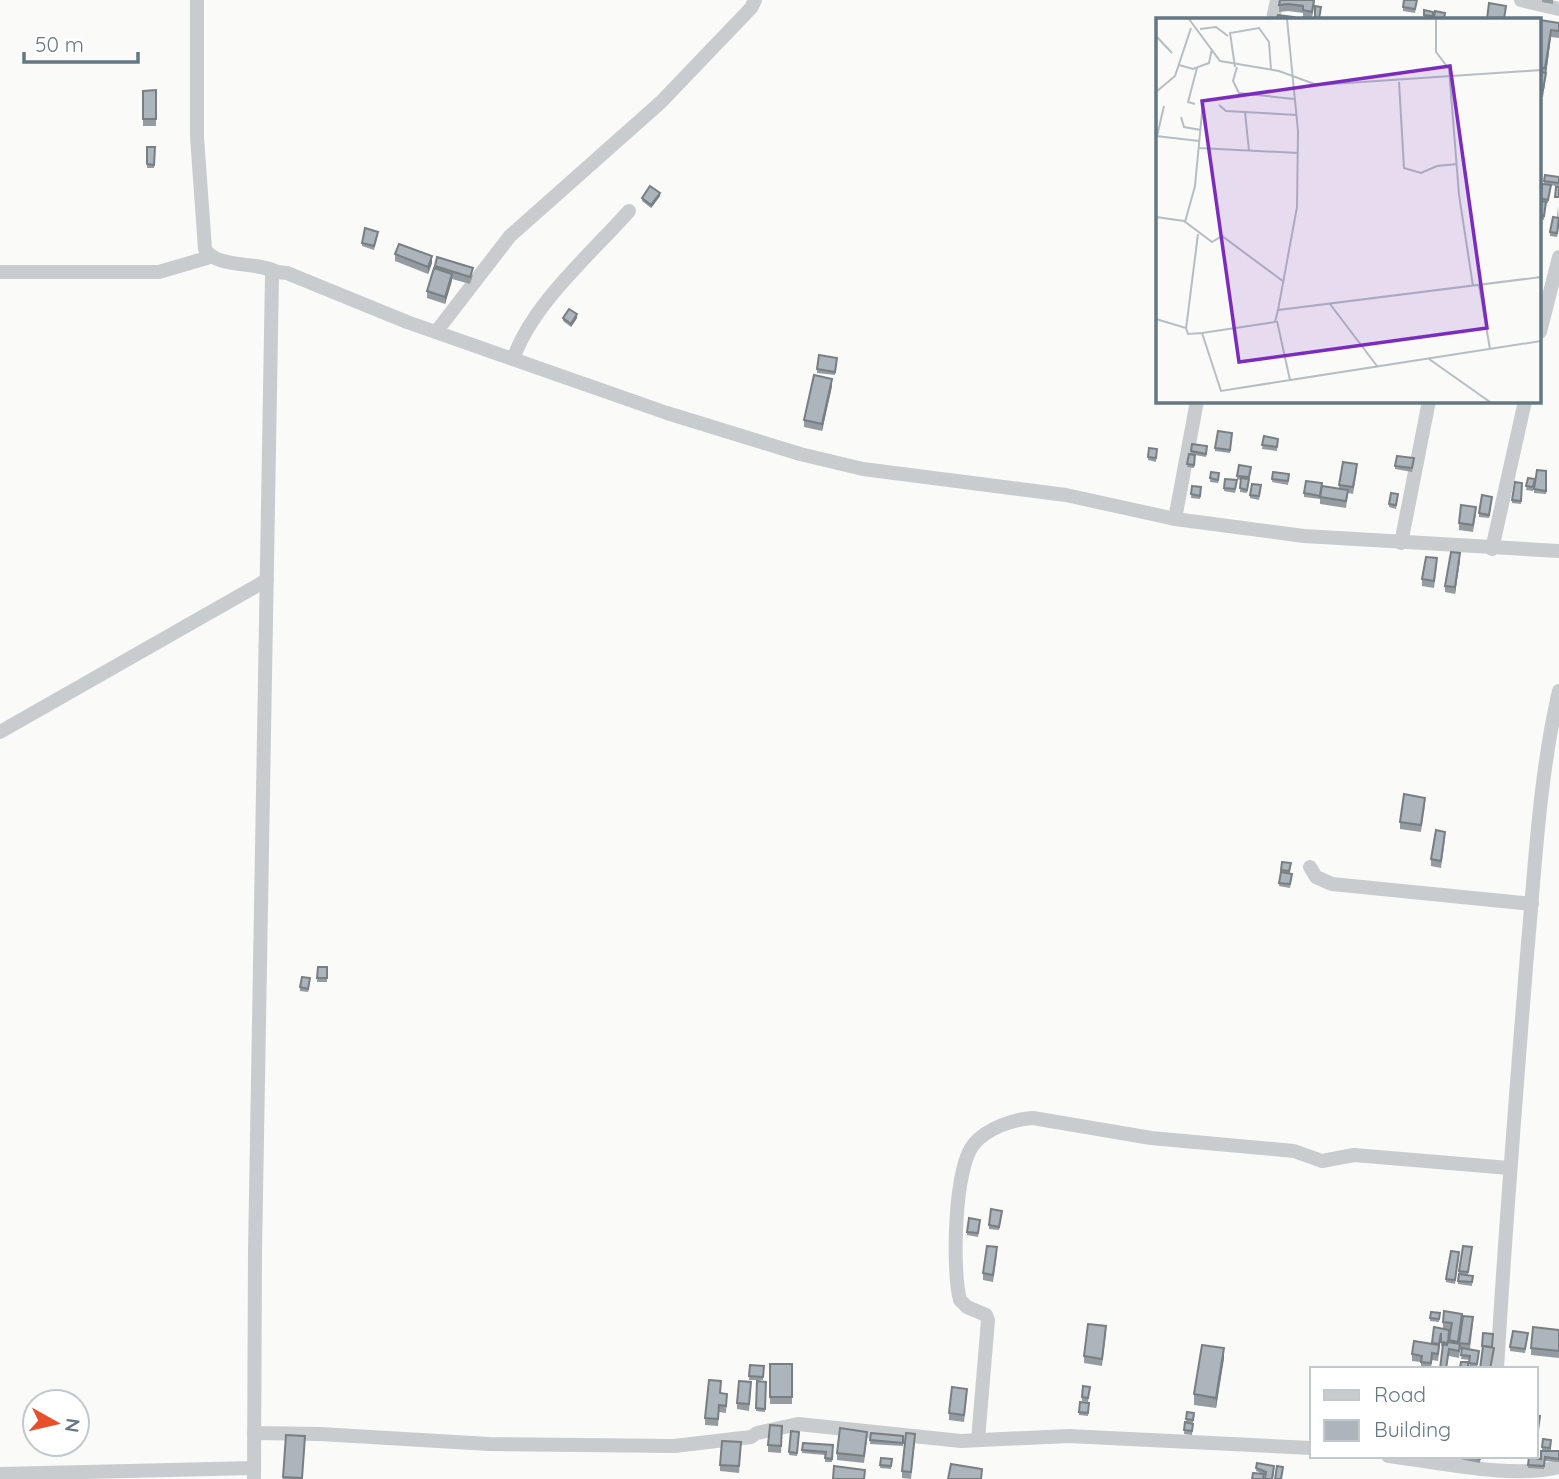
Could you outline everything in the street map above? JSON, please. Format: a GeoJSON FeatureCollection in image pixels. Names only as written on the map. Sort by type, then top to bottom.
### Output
{"type":"FeatureCollection","features":[{"type":"Feature","properties":{"kind":"street"},"geometry":{"type":"LineString","coordinates":[[197,0],[197,138],[204,238],[210,257]]}},
{"type":"Feature","properties":{"kind":"street"},"geometry":{"type":"LineString","coordinates":[[436,332],[510,236],[661,102],[751,8],[755,0]]}},
{"type":"Feature","properties":{"kind":"street"},"geometry":{"type":"LineString","coordinates":[[1273,18],[1278,0]]}},
{"type":"Feature","properties":{"kind":"street"},"geometry":{"type":"LineString","coordinates":[[1521,0],[1559,9]]}},
{"type":"Feature","properties":{"kind":"street"},"geometry":{"type":"LineString","coordinates":[[513,359],[524,332],[557,290],[629,211]]}},
{"type":"Feature","properties":{"kind":"street"},"geometry":{"type":"LineString","coordinates":[[0,272],[159,272],[210,257],[261,265],[436,332],[667,413],[800,454],[863,469],[1106,501],[1175,519],[1304,536],[1559,551]]}},
{"type":"Feature","properties":{"kind":"street"},"geometry":{"type":"LineString","coordinates":[[1542,324],[1559,257]]}},
{"type":"Feature","properties":{"kind":"street"},"geometry":{"type":"LineString","coordinates":[[0,1474],[254,1473],[270,283],[277,272]]}},
{"type":"Feature","properties":{"kind":"street"},"geometry":{"type":"LineString","coordinates":[[1175,519],[1197,402]]}},
{"type":"Feature","properties":{"kind":"street"},"geometry":{"type":"LineString","coordinates":[[1402,543],[1429,402]]}},
{"type":"Feature","properties":{"kind":"street"},"geometry":{"type":"LineString","coordinates":[[1492,549],[1525,402]]}},
{"type":"Feature","properties":{"kind":"street"},"geometry":{"type":"LineString","coordinates":[[0,732],[267,580]]}},
{"type":"Feature","properties":{"kind":"street"},"geometry":{"type":"LineString","coordinates":[[1497,1367],[1509,1168],[1532,904],[1548,748],[1559,691]]}},
{"type":"Feature","properties":{"kind":"street"},"geometry":{"type":"LineString","coordinates":[[1310,867],[1316,877],[1332,884],[1532,904]]}},
{"type":"Feature","properties":{"kind":"street"},"geometry":{"type":"LineString","coordinates":[[978,1440],[988,1320],[986,1315],[967,1307],[960,1300],[956,1224],[963,1174],[973,1144],[1001,1126],[1014,1120],[1033,1118],[1151,1138],[1294,1151],[1322,1161],[1354,1155],[1509,1168]]}},
{"type":"Feature","properties":{"kind":"street"},"geometry":{"type":"LineString","coordinates":[[254,1433],[320,1433],[489,1444],[674,1447],[751,1437],[798,1424],[961,1441],[1069,1436],[1310,1448]]}},
{"type":"Feature","properties":{"kind":"street"},"geometry":{"type":"LineString","coordinates":[[1405,1458],[1543,1472],[1559,1467]]}},
{"type":"Feature","properties":{"kind":"building"},"geometry":{"type":"Polygon","coordinates":[[[1280,0],[1314,0],[1312,12],[1303,10],[1303,6],[1279,5],[1280,0]]]}},
{"type":"Feature","properties":{"kind":"building"},"geometry":{"type":"Polygon","coordinates":[[[1404,0],[1417,0],[1415,9],[1403,7],[1404,0]]]}},
{"type":"Feature","properties":{"kind":"building"},"geometry":{"type":"Polygon","coordinates":[[[1489,3],[1506,6],[1504,18],[1487,18],[1489,3]]]}},
{"type":"Feature","properties":{"kind":"building"},"geometry":{"type":"Polygon","coordinates":[[[1315,6],[1321,7],[1319,18],[1315,18],[1315,6]]]}},
{"type":"Feature","properties":{"kind":"building"},"geometry":{"type":"Polygon","coordinates":[[[1424,10],[1433,12],[1433,16],[1424,15],[1424,10]]]}},
{"type":"Feature","properties":{"kind":"building"},"geometry":{"type":"Polygon","coordinates":[[[1435,11],[1445,13],[1444,18],[1434,18],[1435,11]]]}},
{"type":"Feature","properties":{"kind":"building"},"geometry":{"type":"Polygon","coordinates":[[[1278,15],[1294,17],[1294,18],[1277,18],[1278,15]]]}},
{"type":"Feature","properties":{"kind":"building"},"geometry":{"type":"Polygon","coordinates":[[[1542,20],[1559,23],[1559,31],[1551,30],[1545,68],[1542,68],[1542,20]]]}},
{"type":"Feature","properties":{"kind":"building"},"geometry":{"type":"Polygon","coordinates":[[[1542,72],[1546,73],[1542,90],[1542,72]]]}},
{"type":"Feature","properties":{"kind":"building"},"geometry":{"type":"Polygon","coordinates":[[[156,90],[156,119],[143,119],[143,91],[156,90]]]}},
{"type":"Feature","properties":{"kind":"building"},"geometry":{"type":"Polygon","coordinates":[[[147,147],[155,147],[154,165],[147,164],[147,147]]]}},
{"type":"Feature","properties":{"kind":"building"},"geometry":{"type":"Polygon","coordinates":[[[1545,175],[1559,177],[1559,183],[1544,181],[1545,175]]]}},
{"type":"Feature","properties":{"kind":"building"},"geometry":{"type":"Polygon","coordinates":[[[1542,184],[1551,185],[1548,200],[1542,198],[1542,184]]]}},
{"type":"Feature","properties":{"kind":"building"},"geometry":{"type":"Polygon","coordinates":[[[650,186],[660,193],[651,205],[642,198],[650,186]]]}},
{"type":"Feature","properties":{"kind":"building"},"geometry":{"type":"Polygon","coordinates":[[[1556,187],[1559,187],[1559,197],[1555,197],[1556,187]]]}},
{"type":"Feature","properties":{"kind":"building"},"geometry":{"type":"Polygon","coordinates":[[[1542,201],[1546,202],[1542,216],[1542,201]]]}},
{"type":"Feature","properties":{"kind":"building"},"geometry":{"type":"Polygon","coordinates":[[[1553,217],[1559,218],[1557,233],[1550,232],[1553,217]]]}},
{"type":"Feature","properties":{"kind":"building"},"geometry":{"type":"Polygon","coordinates":[[[365,228],[378,232],[374,246],[362,243],[365,228]]]}},
{"type":"Feature","properties":{"kind":"building"},"geometry":{"type":"Polygon","coordinates":[[[399,244],[432,256],[428,267],[395,254],[399,244]]]}},
{"type":"Feature","properties":{"kind":"building"},"geometry":{"type":"Polygon","coordinates":[[[437,257],[473,268],[470,277],[435,266],[437,257]]]}},
{"type":"Feature","properties":{"kind":"building"},"geometry":{"type":"Polygon","coordinates":[[[434,268],[452,274],[445,297],[427,291],[434,268]]]}},
{"type":"Feature","properties":{"kind":"building"},"geometry":{"type":"Polygon","coordinates":[[[569,309],[577,314],[571,324],[563,318],[569,309]]]}},
{"type":"Feature","properties":{"kind":"building"},"geometry":{"type":"Polygon","coordinates":[[[819,355],[837,358],[835,372],[817,369],[819,355]]]}},
{"type":"Feature","properties":{"kind":"building"},"geometry":{"type":"Polygon","coordinates":[[[814,375],[832,379],[822,424],[804,420],[814,375]]]}},
{"type":"Feature","properties":{"kind":"building"},"geometry":{"type":"Polygon","coordinates":[[[1218,431],[1232,433],[1230,450],[1215,448],[1218,431]]]}},
{"type":"Feature","properties":{"kind":"building"},"geometry":{"type":"Polygon","coordinates":[[[1264,436],[1278,439],[1277,447],[1262,445],[1264,436]]]}},
{"type":"Feature","properties":{"kind":"building"},"geometry":{"type":"Polygon","coordinates":[[[1192,444],[1207,446],[1206,454],[1191,451],[1192,444]]]}},
{"type":"Feature","properties":{"kind":"building"},"geometry":{"type":"Polygon","coordinates":[[[1149,448],[1157,449],[1156,458],[1148,457],[1149,448]]]}},
{"type":"Feature","properties":{"kind":"building"},"geometry":{"type":"Polygon","coordinates":[[[1189,454],[1195,455],[1194,465],[1187,464],[1189,454]]]}},
{"type":"Feature","properties":{"kind":"building"},"geometry":{"type":"Polygon","coordinates":[[[1397,456],[1414,458],[1412,468],[1395,466],[1397,456]]]}},
{"type":"Feature","properties":{"kind":"building"},"geometry":{"type":"Polygon","coordinates":[[[1343,462],[1357,464],[1353,487],[1339,485],[1343,462]]]}},
{"type":"Feature","properties":{"kind":"building"},"geometry":{"type":"Polygon","coordinates":[[[1239,465],[1251,467],[1249,477],[1237,476],[1239,465]]]}},
{"type":"Feature","properties":{"kind":"building"},"geometry":{"type":"Polygon","coordinates":[[[1537,470],[1546,471],[1546,491],[1534,489],[1537,470]]]}},
{"type":"Feature","properties":{"kind":"building"},"geometry":{"type":"Polygon","coordinates":[[[1211,472],[1219,473],[1218,480],[1210,478],[1211,472]]]}},
{"type":"Feature","properties":{"kind":"building"},"geometry":{"type":"Polygon","coordinates":[[[1273,472],[1289,474],[1288,481],[1272,479],[1273,472]]]}},
{"type":"Feature","properties":{"kind":"building"},"geometry":{"type":"Polygon","coordinates":[[[1241,478],[1249,479],[1247,490],[1240,488],[1241,478]]]}},
{"type":"Feature","properties":{"kind":"building"},"geometry":{"type":"Polygon","coordinates":[[[1528,478],[1535,479],[1533,487],[1526,486],[1528,478]]]}},
{"type":"Feature","properties":{"kind":"building"},"geometry":{"type":"Polygon","coordinates":[[[1225,479],[1237,480],[1235,489],[1224,488],[1225,479]]]}},
{"type":"Feature","properties":{"kind":"building"},"geometry":{"type":"Polygon","coordinates":[[[1306,481],[1322,483],[1320,496],[1304,493],[1306,481]]]}},
{"type":"Feature","properties":{"kind":"building"},"geometry":{"type":"Polygon","coordinates":[[[1515,482],[1522,483],[1521,501],[1512,500],[1515,482]]]}},
{"type":"Feature","properties":{"kind":"building"},"geometry":{"type":"Polygon","coordinates":[[[1252,484],[1261,485],[1259,496],[1250,495],[1252,484]]]}},
{"type":"Feature","properties":{"kind":"building"},"geometry":{"type":"Polygon","coordinates":[[[1192,486],[1201,487],[1200,496],[1191,494],[1192,486]]]}},
{"type":"Feature","properties":{"kind":"building"},"geometry":{"type":"Polygon","coordinates":[[[1322,486],[1348,490],[1346,501],[1320,497],[1322,486]]]}},
{"type":"Feature","properties":{"kind":"building"},"geometry":{"type":"Polygon","coordinates":[[[1391,493],[1398,494],[1396,505],[1389,504],[1391,493]]]}},
{"type":"Feature","properties":{"kind":"building"},"geometry":{"type":"Polygon","coordinates":[[[1482,495],[1492,497],[1489,515],[1479,513],[1482,495]]]}},
{"type":"Feature","properties":{"kind":"building"},"geometry":{"type":"Polygon","coordinates":[[[1461,505],[1476,507],[1473,525],[1459,523],[1461,505]]]}},
{"type":"Feature","properties":{"kind":"building"},"geometry":{"type":"Polygon","coordinates":[[[1451,552],[1460,553],[1455,587],[1445,586],[1451,552]]]}},
{"type":"Feature","properties":{"kind":"building"},"geometry":{"type":"Polygon","coordinates":[[[1426,557],[1437,558],[1434,581],[1422,579],[1426,557]]]}},
{"type":"Feature","properties":{"kind":"building"},"geometry":{"type":"Polygon","coordinates":[[[1404,794],[1425,798],[1421,825],[1400,822],[1404,794]]]}},
{"type":"Feature","properties":{"kind":"building"},"geometry":{"type":"Polygon","coordinates":[[[1436,830],[1445,832],[1441,861],[1431,859],[1436,830]]]}},
{"type":"Feature","properties":{"kind":"building"},"geometry":{"type":"Polygon","coordinates":[[[1282,862],[1291,863],[1289,871],[1281,870],[1282,862]]]}},
{"type":"Feature","properties":{"kind":"building"},"geometry":{"type":"Polygon","coordinates":[[[1281,872],[1292,874],[1290,884],[1279,883],[1281,872]]]}},
{"type":"Feature","properties":{"kind":"building"},"geometry":{"type":"Polygon","coordinates":[[[318,967],[327,967],[327,978],[317,978],[318,967]]]}},
{"type":"Feature","properties":{"kind":"building"},"geometry":{"type":"Polygon","coordinates":[[[302,977],[310,978],[308,989],[300,987],[302,977]]]}},
{"type":"Feature","properties":{"kind":"building"},"geometry":{"type":"Polygon","coordinates":[[[991,1209],[1002,1211],[999,1227],[989,1225],[991,1209]]]}},
{"type":"Feature","properties":{"kind":"building"},"geometry":{"type":"Polygon","coordinates":[[[969,1218],[980,1220],[978,1233],[967,1232],[969,1218]]]}},
{"type":"Feature","properties":{"kind":"building"},"geometry":{"type":"Polygon","coordinates":[[[987,1246],[997,1247],[993,1275],[983,1273],[987,1246]]]}},
{"type":"Feature","properties":{"kind":"building"},"geometry":{"type":"Polygon","coordinates":[[[1463,1246],[1472,1247],[1468,1272],[1459,1271],[1463,1246]]]}},
{"type":"Feature","properties":{"kind":"building"},"geometry":{"type":"Polygon","coordinates":[[[1451,1251],[1459,1252],[1455,1280],[1446,1279],[1451,1251]]]}},
{"type":"Feature","properties":{"kind":"building"},"geometry":{"type":"Polygon","coordinates":[[[1459,1274],[1473,1276],[1472,1282],[1458,1281],[1459,1274]]]}},
{"type":"Feature","properties":{"kind":"building"},"geometry":{"type":"Polygon","coordinates":[[[1444,1311],[1462,1314],[1458,1342],[1449,1340],[1452,1323],[1443,1322],[1444,1311]]]}},
{"type":"Feature","properties":{"kind":"building"},"geometry":{"type":"Polygon","coordinates":[[[1431,1312],[1440,1313],[1439,1319],[1430,1318],[1431,1312]]]}},
{"type":"Feature","properties":{"kind":"building"},"geometry":{"type":"Polygon","coordinates":[[[1463,1316],[1473,1317],[1469,1344],[1459,1343],[1463,1316]]]}},
{"type":"Feature","properties":{"kind":"building"},"geometry":{"type":"Polygon","coordinates":[[[1088,1324],[1106,1326],[1102,1359],[1084,1356],[1088,1324]]]}},
{"type":"Feature","properties":{"kind":"building"},"geometry":{"type":"Polygon","coordinates":[[[1434,1327],[1449,1330],[1448,1343],[1441,1342],[1441,1333],[1439,1344],[1432,1343],[1434,1327]]]}},
{"type":"Feature","properties":{"kind":"building"},"geometry":{"type":"Polygon","coordinates":[[[1533,1327],[1559,1330],[1559,1351],[1531,1348],[1533,1327]]]}},
{"type":"Feature","properties":{"kind":"building"},"geometry":{"type":"Polygon","coordinates":[[[1513,1331],[1528,1333],[1525,1349],[1510,1347],[1513,1331]]]}},
{"type":"Feature","properties":{"kind":"building"},"geometry":{"type":"Polygon","coordinates":[[[1483,1333],[1493,1334],[1492,1347],[1482,1346],[1483,1333]]]}},
{"type":"Feature","properties":{"kind":"building"},"geometry":{"type":"Polygon","coordinates":[[[1414,1341],[1439,1345],[1438,1354],[1432,1353],[1431,1363],[1421,1362],[1422,1356],[1412,1354],[1414,1341]]]}},
{"type":"Feature","properties":{"kind":"building"},"geometry":{"type":"Polygon","coordinates":[[[1448,1342],[1460,1344],[1459,1351],[1449,1349],[1446,1367],[1440,1367],[1443,1344],[1447,1345],[1448,1342]]]}},
{"type":"Feature","properties":{"kind":"building"},"geometry":{"type":"Polygon","coordinates":[[[1202,1345],[1224,1348],[1216,1398],[1194,1394],[1202,1345]]]}},
{"type":"Feature","properties":{"kind":"building"},"geometry":{"type":"Polygon","coordinates":[[[1483,1346],[1494,1348],[1490,1367],[1480,1367],[1483,1346]]]}},
{"type":"Feature","properties":{"kind":"building"},"geometry":{"type":"Polygon","coordinates":[[[1462,1348],[1479,1351],[1477,1364],[1469,1363],[1470,1356],[1461,1355],[1462,1348]]]}},
{"type":"Feature","properties":{"kind":"building"},"geometry":{"type":"Polygon","coordinates":[[[1461,1362],[1468,1362],[1468,1367],[1460,1367],[1461,1362]]]}},
{"type":"Feature","properties":{"kind":"building"},"geometry":{"type":"Polygon","coordinates":[[[770,1364],[792,1364],[792,1397],[770,1397],[770,1364]]]}},
{"type":"Feature","properties":{"kind":"building"},"geometry":{"type":"Polygon","coordinates":[[[750,1365],[764,1366],[763,1377],[749,1376],[750,1365]]]}},
{"type":"Feature","properties":{"kind":"building"},"geometry":{"type":"Polygon","coordinates":[[[709,1380],[721,1381],[720,1393],[727,1394],[726,1406],[719,1405],[718,1419],[705,1418],[709,1380]]]}},
{"type":"Feature","properties":{"kind":"building"},"geometry":{"type":"Polygon","coordinates":[[[739,1381],[751,1382],[749,1404],[737,1403],[739,1381]]]}},
{"type":"Feature","properties":{"kind":"building"},"geometry":{"type":"Polygon","coordinates":[[[757,1381],[766,1382],[765,1409],[756,1408],[757,1381]]]}},
{"type":"Feature","properties":{"kind":"building"},"geometry":{"type":"Polygon","coordinates":[[[1083,1386],[1090,1387],[1088,1398],[1082,1397],[1083,1386]]]}},
{"type":"Feature","properties":{"kind":"building"},"geometry":{"type":"Polygon","coordinates":[[[952,1387],[967,1389],[964,1415],[949,1413],[952,1387]]]}},
{"type":"Feature","properties":{"kind":"building"},"geometry":{"type":"Polygon","coordinates":[[[1080,1402],[1089,1403],[1088,1413],[1079,1412],[1080,1402]]]}},
{"type":"Feature","properties":{"kind":"building"},"geometry":{"type":"Polygon","coordinates":[[[1187,1412],[1194,1413],[1193,1420],[1186,1419],[1187,1412]]]}},
{"type":"Feature","properties":{"kind":"building"},"geometry":{"type":"Polygon","coordinates":[[[1185,1422],[1193,1424],[1192,1431],[1184,1430],[1185,1422]]]}},
{"type":"Feature","properties":{"kind":"building"},"geometry":{"type":"Polygon","coordinates":[[[770,1425],[782,1426],[781,1446],[768,1445],[770,1425]]]}},
{"type":"Feature","properties":{"kind":"building"},"geometry":{"type":"Polygon","coordinates":[[[840,1428],[867,1432],[864,1456],[837,1453],[840,1428]]]}},
{"type":"Feature","properties":{"kind":"building"},"geometry":{"type":"Polygon","coordinates":[[[791,1431],[799,1432],[797,1453],[789,1452],[791,1431]]]}},
{"type":"Feature","properties":{"kind":"building"},"geometry":{"type":"Polygon","coordinates":[[[871,1433],[903,1436],[903,1443],[870,1440],[871,1433]]]}},
{"type":"Feature","properties":{"kind":"building"},"geometry":{"type":"Polygon","coordinates":[[[906,1433],[915,1434],[911,1472],[902,1471],[906,1433]]]}},
{"type":"Feature","properties":{"kind":"building"},"geometry":{"type":"Polygon","coordinates":[[[286,1435],[305,1436],[302,1478],[283,1477],[286,1435]]]}},
{"type":"Feature","properties":{"kind":"building"},"geometry":{"type":"Polygon","coordinates":[[[1543,1439],[1551,1440],[1550,1448],[1542,1447],[1543,1439]]]}},
{"type":"Feature","properties":{"kind":"building"},"geometry":{"type":"Polygon","coordinates":[[[722,1441],[741,1442],[739,1466],[720,1465],[722,1441]]]}},
{"type":"Feature","properties":{"kind":"building"},"geometry":{"type":"Polygon","coordinates":[[[803,1443],[833,1445],[832,1459],[825,1458],[826,1452],[802,1450],[803,1443]]]}},
{"type":"Feature","properties":{"kind":"building"},"geometry":{"type":"Polygon","coordinates":[[[1541,1451],[1559,1451],[1559,1459],[1545,1457],[1544,1466],[1528,1465],[1529,1458],[1541,1459],[1541,1451]]]}},
{"type":"Feature","properties":{"kind":"building"},"geometry":{"type":"Polygon","coordinates":[[[881,1458],[892,1459],[891,1466],[880,1465],[881,1458]]]}},
{"type":"Feature","properties":{"kind":"building"},"geometry":{"type":"Polygon","coordinates":[[[1257,1463],[1274,1466],[1272,1479],[1265,1479],[1266,1472],[1256,1468],[1257,1463]]]}},
{"type":"Feature","properties":{"kind":"building"},"geometry":{"type":"Polygon","coordinates":[[[951,1464],[982,1469],[981,1479],[948,1479],[951,1464]]]}},
{"type":"Feature","properties":{"kind":"building"},"geometry":{"type":"Polygon","coordinates":[[[834,1466],[865,1470],[864,1479],[833,1479],[834,1466]]]}},
{"type":"Feature","properties":{"kind":"building"},"geometry":{"type":"Polygon","coordinates":[[[1277,1466],[1283,1467],[1281,1479],[1275,1479],[1277,1466]]]}},
{"type":"Feature","properties":{"kind":"building"},"geometry":{"type":"Polygon","coordinates":[[[1253,1473],[1264,1474],[1263,1479],[1252,1479],[1253,1473]]]}}]}
